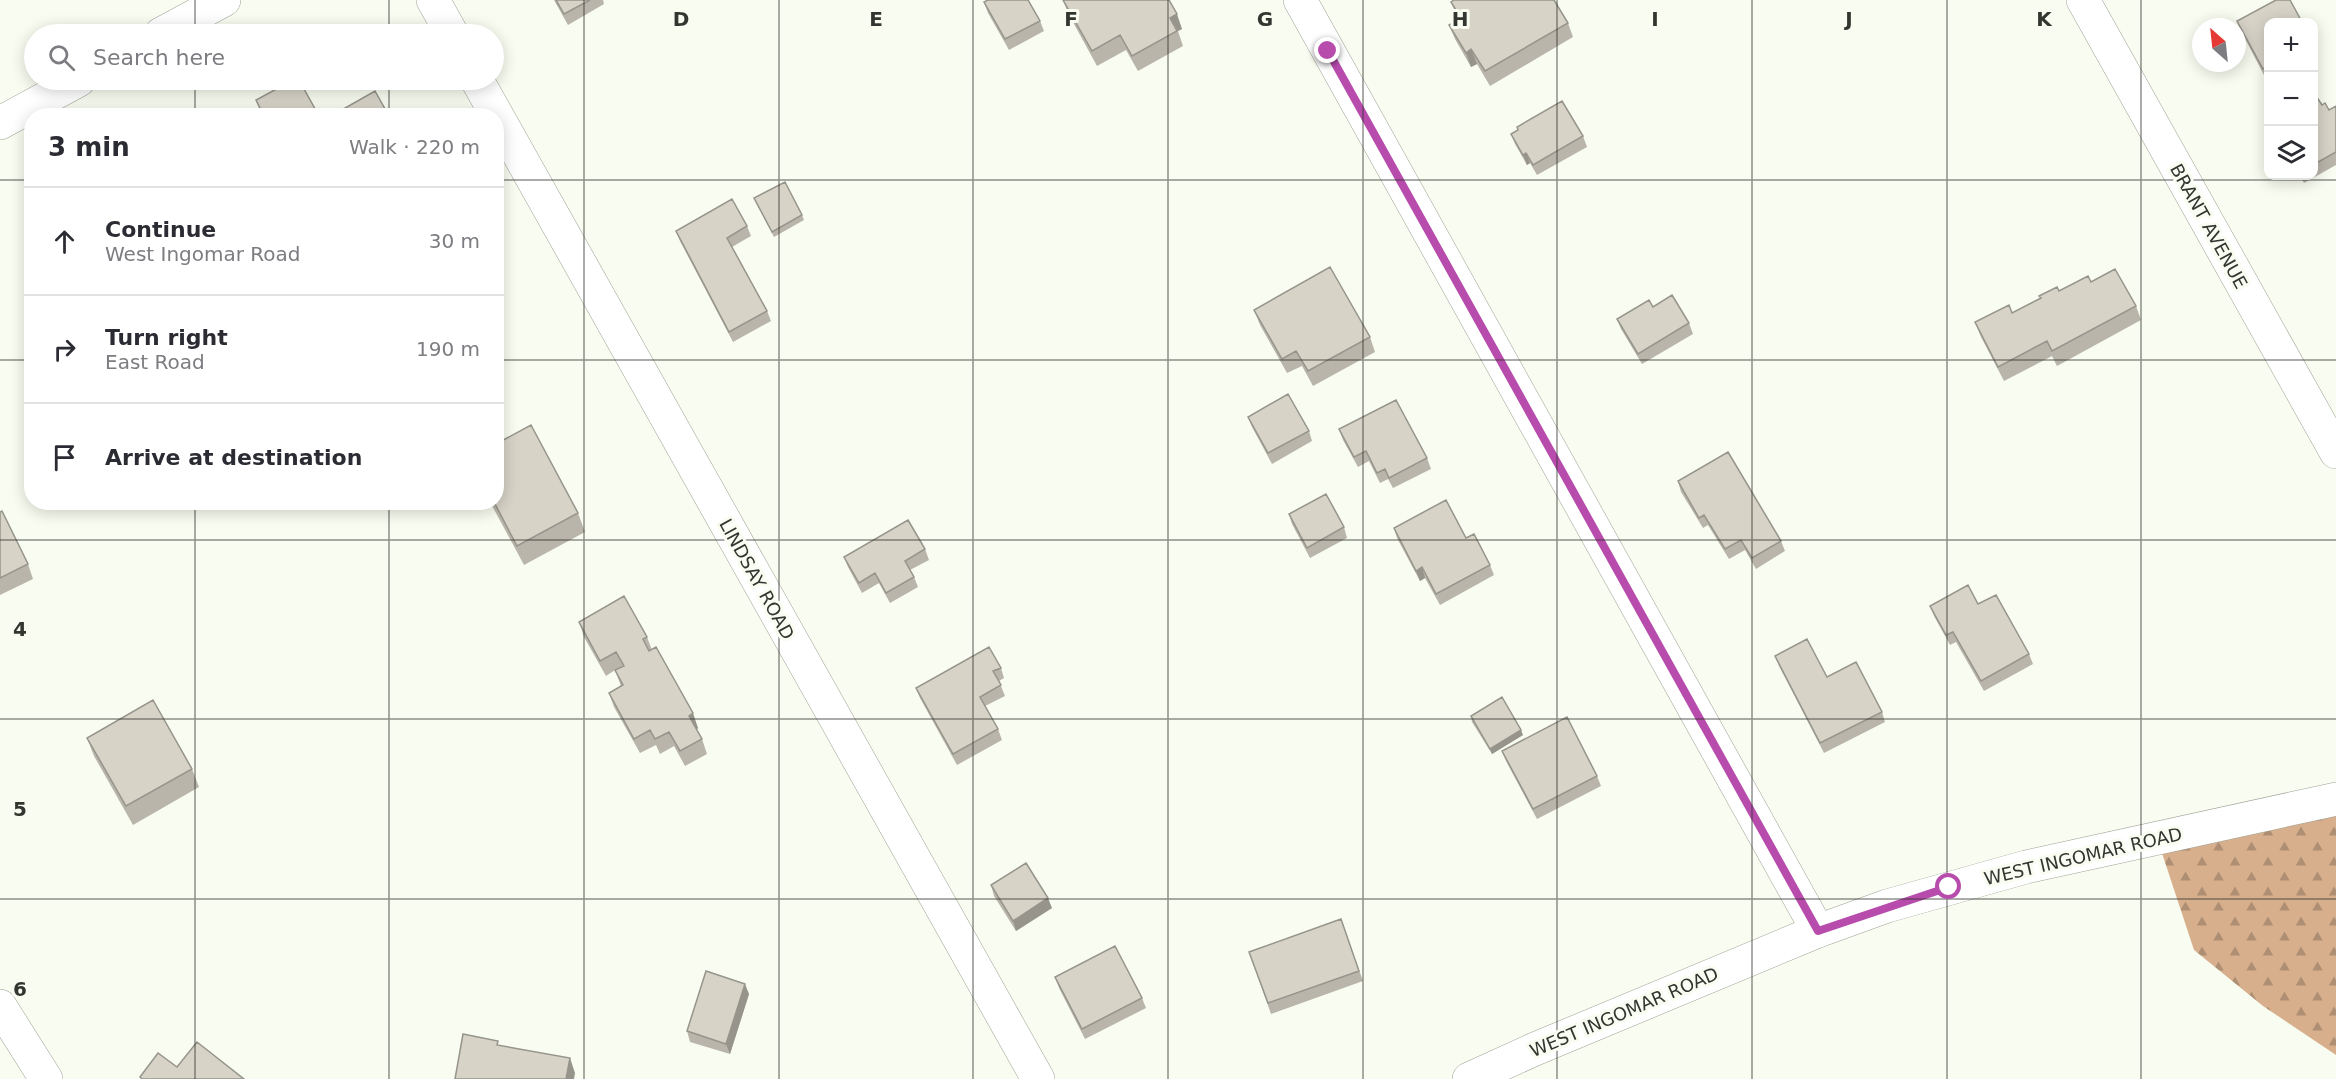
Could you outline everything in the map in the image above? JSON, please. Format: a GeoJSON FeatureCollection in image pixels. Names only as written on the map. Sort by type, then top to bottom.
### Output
{"type":"FeatureCollection","features":[{"type":"Feature","properties":{"kind":"street"},"geometry":{"type":"LineString","coordinates":[[180,24],[224,0]]}},
{"type":"Feature","properties":{"kind":"street"},"geometry":{"type":"LineString","coordinates":[[433,0],[446,24]]}},
{"type":"Feature","properties":{"kind":"street"},"geometry":{"type":"LineString","coordinates":[[1300,0],[1818,931]]}},
{"type":"Feature","properties":{"kind":"street","name":"BRANT AVENUE"},"geometry":{"type":"LineString","coordinates":[[2083,0],[2336,452]]}},
{"type":"Feature","properties":{"kind":"street"},"geometry":{"type":"LineString","coordinates":[[28,108],[61,90]]}},
{"type":"Feature","properties":{"kind":"street","name":"LINDSAY ROAD"},"geometry":{"type":"LineString","coordinates":[[483,90],[493,108]]}},
{"type":"Feature","properties":{"kind":"street"},"geometry":{"type":"LineString","coordinates":[[0,123],[24,110]]}},
{"type":"Feature","properties":{"kind":"street","name":"LINDSAY ROAD"},"geometry":{"type":"LineString","coordinates":[[504,128],[1038,1079]]}},
{"type":"Feature","properties":{"kind":"street","name":"WEST INGOMAR ROAD"},"geometry":{"type":"LineString","coordinates":[[1469,1079],[1535,1049],[1818,931],[1887,906],[2026,867],[2336,799]]}},
{"type":"Feature","properties":{"kind":"street"},"geometry":{"type":"LineString","coordinates":[[0,1006],[46,1079]]}},
{"type":"Feature","properties":{"kind":"green space"},"geometry":{"type":"Polygon","coordinates":[[[2336,799],[2336,1055],[2263,1006],[2194,950],[2157,838],[2336,799]]]}},
{"type":"Feature","properties":{"kind":"building"},"geometry":{"type":"Polygon","coordinates":[[[556,0],[590,0],[564,14],[556,0]]]}},
{"type":"Feature","properties":{"kind":"building"},"geometry":{"type":"Polygon","coordinates":[[[988,0],[1028,0],[1040,21],[1005,39],[984,2],[988,0]]]}},
{"type":"Feature","properties":{"kind":"building"},"geometry":{"type":"Polygon","coordinates":[[[1063,0],[1169,0],[1177,14],[1170,18],[1177,31],[1132,56],[1120,35],[1092,51],[1063,0]]]}},
{"type":"Feature","properties":{"kind":"building"},"geometry":{"type":"Polygon","coordinates":[[[1454,0],[1554,0],[1568,23],[1485,71],[1471,49],[1466,53],[1449,25],[1461,18],[1451,2],[1454,0]]]}},
{"type":"Feature","properties":{"kind":"building"},"geometry":{"type":"Polygon","coordinates":[[[2276,0],[2290,0],[2300,18],[2264,18],[2263,69],[2246,38],[2246,18],[2243,18],[2276,0]]]}},
{"type":"Feature","properties":{"kind":"building"},"geometry":{"type":"Polygon","coordinates":[[[274,90],[305,90],[315,108],[260,108],[256,100],[274,90]]]}},
{"type":"Feature","properties":{"kind":"building"},"geometry":{"type":"Polygon","coordinates":[[[375,91],[385,108],[345,108],[375,91]]]}},
{"type":"Feature","properties":{"kind":"building"},"geometry":{"type":"Polygon","coordinates":[[[2318,99],[2322,105],[2325,103],[2329,110],[2336,106],[2336,152],[2318,162],[2318,99]]]}},
{"type":"Feature","properties":{"kind":"building"},"geometry":{"type":"Polygon","coordinates":[[[1562,101],[1583,136],[1533,165],[1526,153],[1523,155],[1511,134],[1518,130],[1517,127],[1562,101]]]}},
{"type":"Feature","properties":{"kind":"building"},"geometry":{"type":"Polygon","coordinates":[[[785,182],[802,215],[772,232],[754,198],[785,182]]]}},
{"type":"Feature","properties":{"kind":"building"},"geometry":{"type":"Polygon","coordinates":[[[732,199],[747,226],[727,238],[767,311],[729,332],[676,231],[732,199]]]}},
{"type":"Feature","properties":{"kind":"building"},"geometry":{"type":"Polygon","coordinates":[[[1330,267],[1370,337],[1308,371],[1296,351],[1282,359],[1254,310],[1330,267]]]}},
{"type":"Feature","properties":{"kind":"building"},"geometry":{"type":"Polygon","coordinates":[[[2115,269],[2136,306],[2052,351],[2047,341],[1998,367],[1975,322],[2009,305],[2012,313],[2057,287],[2059,291],[2088,276],[2091,282],[2115,269]]]}},
{"type":"Feature","properties":{"kind":"building"},"geometry":{"type":"Polygon","coordinates":[[[1672,295],[1689,323],[1638,354],[1617,319],[1649,300],[1653,307],[1672,295]]]}},
{"type":"Feature","properties":{"kind":"building"},"geometry":{"type":"Polygon","coordinates":[[[1288,394],[1309,431],[1268,453],[1248,417],[1288,394]]]}},
{"type":"Feature","properties":{"kind":"building"},"geometry":{"type":"Polygon","coordinates":[[[1396,400],[1427,458],[1389,478],[1385,469],[1377,473],[1366,451],[1354,457],[1339,429],[1396,400]]]}},
{"type":"Feature","properties":{"kind":"building"},"geometry":{"type":"Polygon","coordinates":[[[531,425],[578,513],[517,546],[498,510],[504,510],[504,440],[531,425]]]}},
{"type":"Feature","properties":{"kind":"building"},"geometry":{"type":"Polygon","coordinates":[[[1728,452],[1781,541],[1752,558],[1741,540],[1725,549],[1704,515],[1699,518],[1678,481],[1728,452]]]}},
{"type":"Feature","properties":{"kind":"building"},"geometry":{"type":"Polygon","coordinates":[[[1326,494],[1344,527],[1307,548],[1289,514],[1326,494]]]}},
{"type":"Feature","properties":{"kind":"building"},"geometry":{"type":"Polygon","coordinates":[[[1446,500],[1466,538],[1474,534],[1490,565],[1436,594],[1422,567],[1416,571],[1394,528],[1446,500]]]}},
{"type":"Feature","properties":{"kind":"building"},"geometry":{"type":"Polygon","coordinates":[[[2,511],[28,564],[0,578],[0,512],[2,511]]]}},
{"type":"Feature","properties":{"kind":"building"},"geometry":{"type":"Polygon","coordinates":[[[908,520],[925,549],[905,561],[914,577],[886,593],[875,573],[859,583],[844,557],[908,520]]]}},
{"type":"Feature","properties":{"kind":"building"},"geometry":{"type":"Polygon","coordinates":[[[1968,585],[1978,604],[1996,595],[2029,654],[1981,681],[1953,632],[1946,635],[1930,606],[1968,585]]]}},
{"type":"Feature","properties":{"kind":"building"},"geometry":{"type":"Polygon","coordinates":[[[624,596],[647,637],[643,639],[649,651],[656,647],[693,713],[689,716],[702,739],[680,751],[669,732],[655,739],[650,730],[634,739],[609,693],[623,685],[615,670],[624,666],[616,652],[600,661],[579,622],[624,596]]]}},
{"type":"Feature","properties":{"kind":"building"},"geometry":{"type":"Polygon","coordinates":[[[1807,639],[1827,677],[1856,662],[1882,712],[1820,743],[1775,656],[1807,639]]]}},
{"type":"Feature","properties":{"kind":"building"},"geometry":{"type":"Polygon","coordinates":[[[989,647],[1001,668],[993,671],[1001,685],[980,697],[998,729],[953,754],[916,688],[989,647]]]}},
{"type":"Feature","properties":{"kind":"building"},"geometry":{"type":"Polygon","coordinates":[[[1502,697],[1521,730],[1490,749],[1471,716],[1502,697]]]}},
{"type":"Feature","properties":{"kind":"building"},"geometry":{"type":"Polygon","coordinates":[[[153,700],[192,769],[126,806],[87,738],[153,700]]]}},
{"type":"Feature","properties":{"kind":"building"},"geometry":{"type":"Polygon","coordinates":[[[1567,717],[1597,776],[1533,809],[1502,751],[1567,717]]]}},
{"type":"Feature","properties":{"kind":"building"},"geometry":{"type":"Polygon","coordinates":[[[1026,863],[1048,898],[1013,921],[991,885],[1026,863]]]}},
{"type":"Feature","properties":{"kind":"building"},"geometry":{"type":"Polygon","coordinates":[[[1341,919],[1359,971],[1268,1003],[1249,952],[1341,919]]]}},
{"type":"Feature","properties":{"kind":"building"},"geometry":{"type":"Polygon","coordinates":[[[1115,946],[1142,998],[1082,1029],[1055,977],[1115,946]]]}},
{"type":"Feature","properties":{"kind":"building"},"geometry":{"type":"Polygon","coordinates":[[[706,971],[745,984],[726,1044],[687,1031],[706,971]]]}},
{"type":"Feature","properties":{"kind":"building"},"geometry":{"type":"Polygon","coordinates":[[[463,1034],[498,1041],[497,1045],[570,1058],[566,1079],[455,1079],[463,1034]]]}},
{"type":"Feature","properties":{"kind":"building"},"geometry":{"type":"Polygon","coordinates":[[[197,1042],[244,1079],[142,1079],[140,1077],[158,1053],[177,1067],[197,1042]]]}},
{"type":"Feature","properties":{"kind":"route"},"geometry":{"type":"LineString","coordinates":[[1328,51],[1818,931],[1949,887]]}}]}
